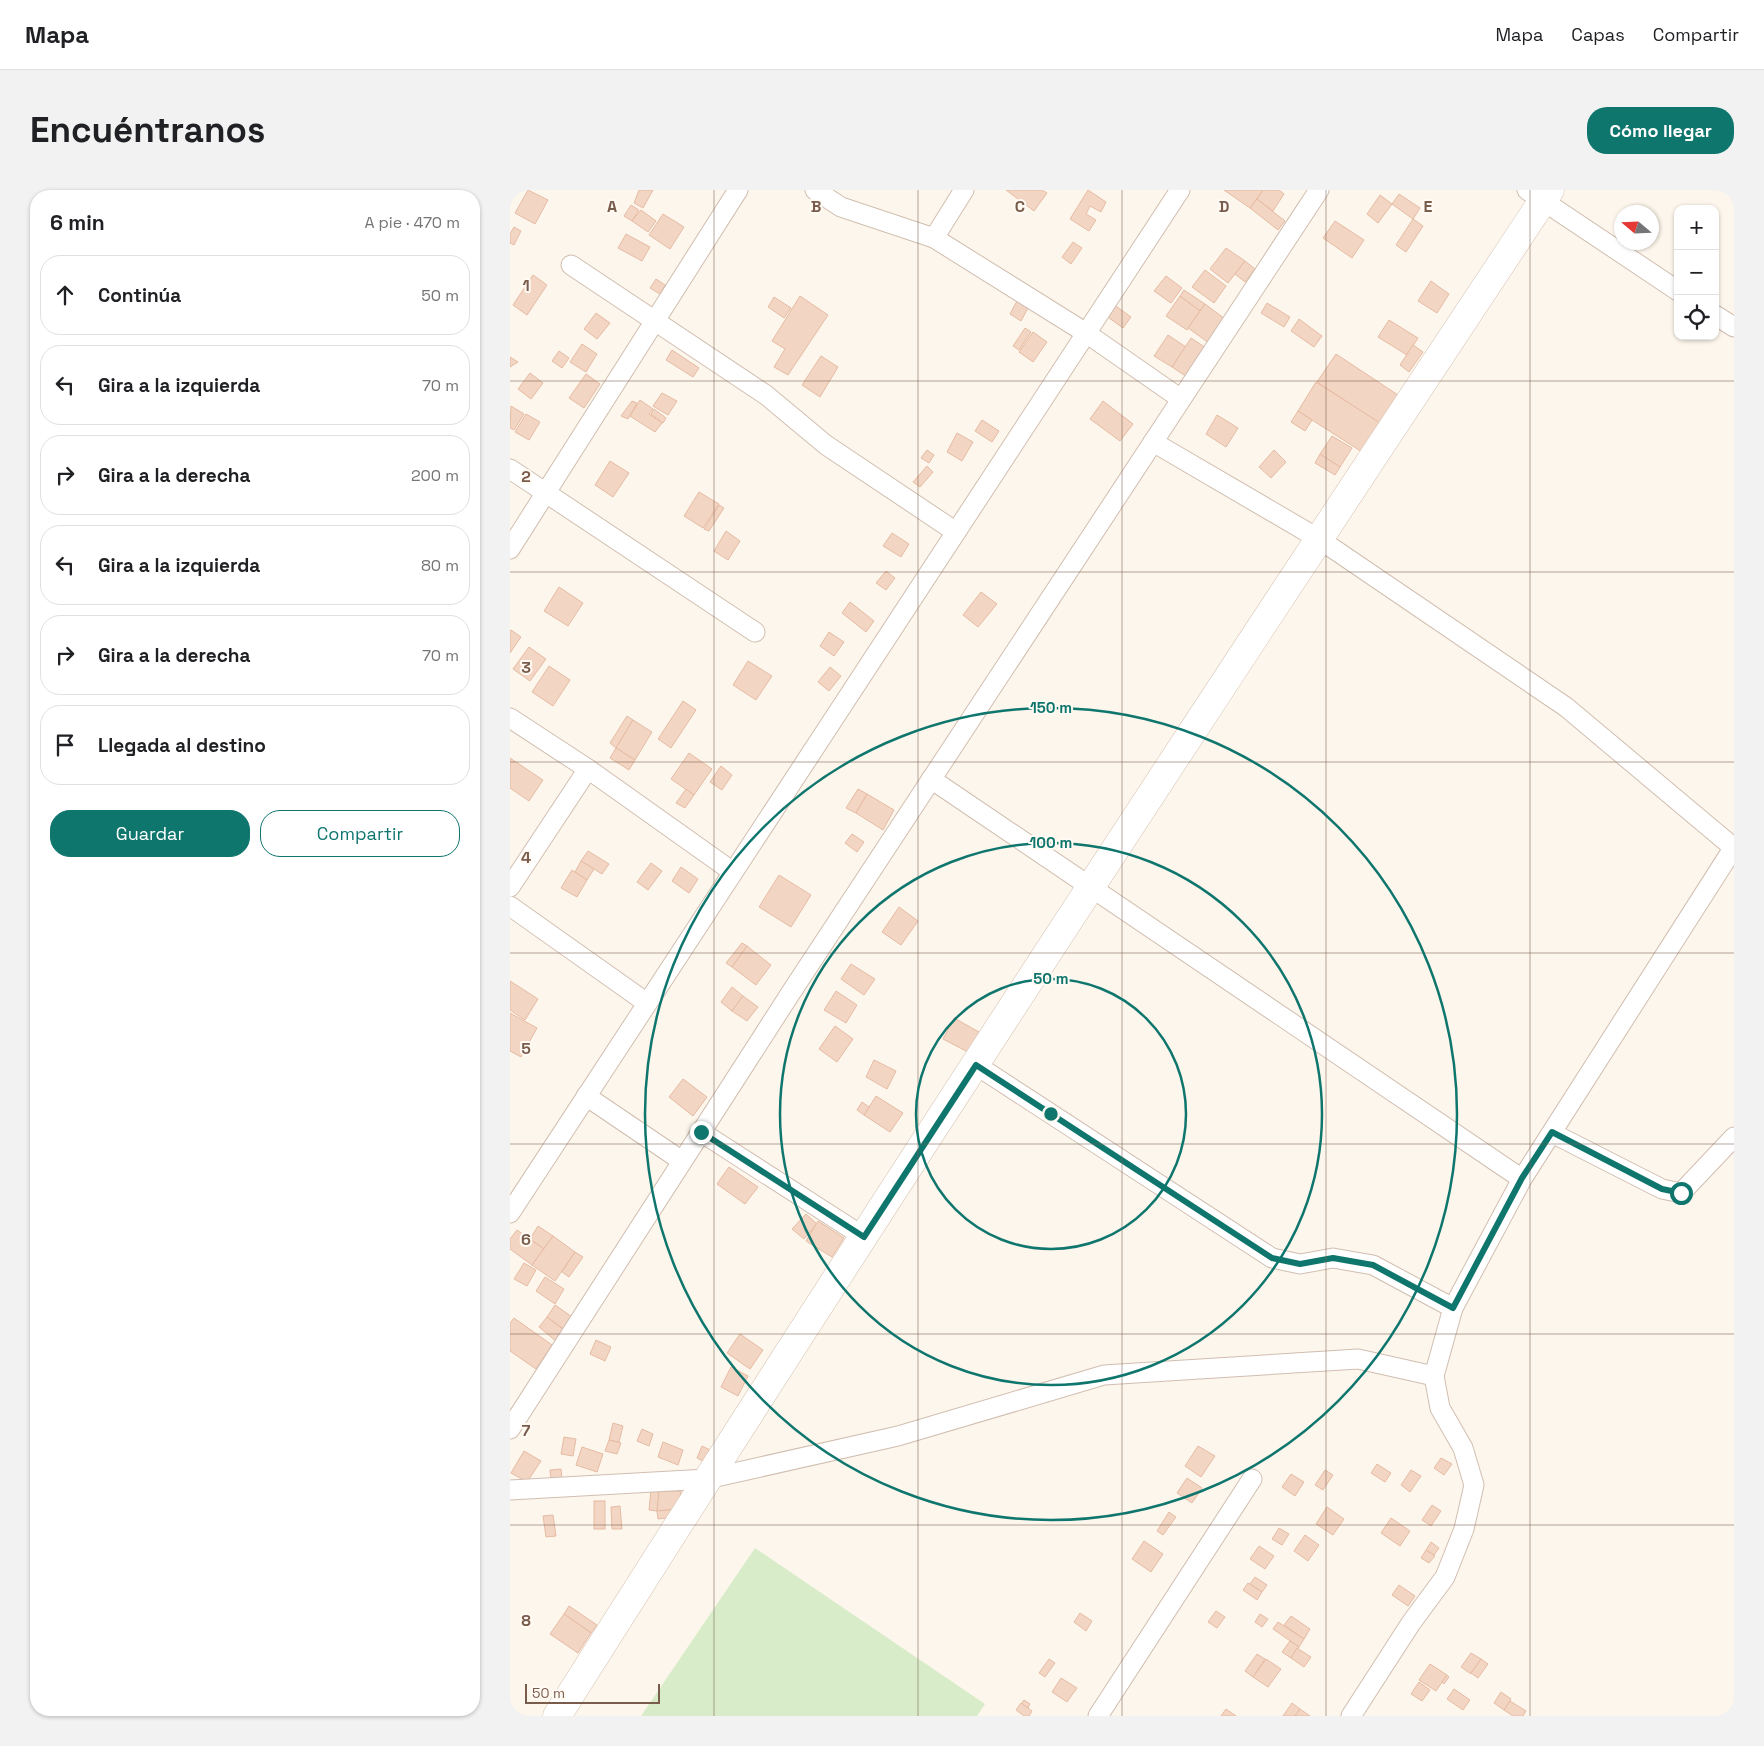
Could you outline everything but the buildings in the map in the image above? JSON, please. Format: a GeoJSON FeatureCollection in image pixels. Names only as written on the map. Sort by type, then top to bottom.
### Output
{"type":"FeatureCollection","features":[{"type":"Feature","properties":{"kind":"street"},"geometry":{"type":"LineString","coordinates":[[510,549],[738,190]]}},
{"type":"Feature","properties":{"kind":"street"},"geometry":{"type":"LineString","coordinates":[[815,190],[841,207],[934,238],[1086,333],[1181,399]]}},
{"type":"Feature","properties":{"kind":"street"},"geometry":{"type":"LineString","coordinates":[[934,238],[964,190]]}},
{"type":"Feature","properties":{"kind":"street"},"geometry":{"type":"LineString","coordinates":[[510,1213],[1180,190]]}},
{"type":"Feature","properties":{"kind":"street"},"geometry":{"type":"LineString","coordinates":[[510,1429],[931,778],[1319,190]]}},
{"type":"Feature","properties":{"kind":"street"},"geometry":{"type":"LineString","coordinates":[[557,1716],[707,1479],[1319,539],[1540,194],[1674,289]]}},
{"type":"Feature","properties":{"kind":"street"},"geometry":{"type":"LineString","coordinates":[[571,265],[766,395],[826,445],[956,532]]}},
{"type":"Feature","properties":{"kind":"street"},"geometry":{"type":"LineString","coordinates":[[1719,317],[1734,326]]}},
{"type":"Feature","properties":{"kind":"street"},"geometry":{"type":"LineString","coordinates":[[1153,442],[1319,539],[1566,707],[1734,848],[1522,1178],[1453,1308],[1434,1376],[1440,1408],[1463,1448],[1474,1485],[1464,1529],[1445,1577],[1411,1623],[1351,1716]]}},
{"type":"Feature","properties":{"kind":"street"},"geometry":{"type":"LineString","coordinates":[[510,469],[755,632]]}},
{"type":"Feature","properties":{"kind":"street"},"geometry":{"type":"LineString","coordinates":[[510,718],[588,769],[733,872]]}},
{"type":"Feature","properties":{"kind":"street"},"geometry":{"type":"LineString","coordinates":[[510,887],[588,769]]}},
{"type":"Feature","properties":{"kind":"street"},"geometry":{"type":"LineString","coordinates":[[931,778],[1522,1178]]}},
{"type":"Feature","properties":{"kind":"street"},"geometry":{"type":"LineString","coordinates":[[510,906],[647,1003]]}},
{"type":"Feature","properties":{"kind":"street"},"geometry":{"type":"LineString","coordinates":[[976,1065],[1272,1258],[1300,1264],[1333,1258],[1373,1265],[1453,1308]]}},
{"type":"Feature","properties":{"kind":"street"},"geometry":{"type":"LineString","coordinates":[[586,1096],[682,1161]]}},
{"type":"Feature","properties":{"kind":"street"},"geometry":{"type":"LineString","coordinates":[[701,1132],[864,1237]]}},
{"type":"Feature","properties":{"kind":"street"},"geometry":{"type":"LineString","coordinates":[[1552,1132],[1662,1189],[1681,1193],[1734,1137]]}},
{"type":"Feature","properties":{"kind":"street"},"geometry":{"type":"LineString","coordinates":[[510,1490],[707,1479],[898,1436],[1104,1375],[1358,1359],[1434,1376]]}},
{"type":"Feature","properties":{"kind":"street"},"geometry":{"type":"LineString","coordinates":[[1098,1716],[1252,1479]]}},
{"type":"Feature","properties":{"kind":"green space"},"geometry":{"type":"Polygon","coordinates":[[[755,1548],[985,1704],[977,1716],[641,1716],[755,1548]]]}},
{"type":"Feature","properties":{"kind":"route"},"geometry":{"type":"LineString","coordinates":[[701,1132],[864,1237],[976,1065],[1272,1258],[1300,1264],[1333,1258],[1373,1265],[1453,1308],[1522,1178],[1552,1132],[1662,1189],[1681,1193]]}}]}
